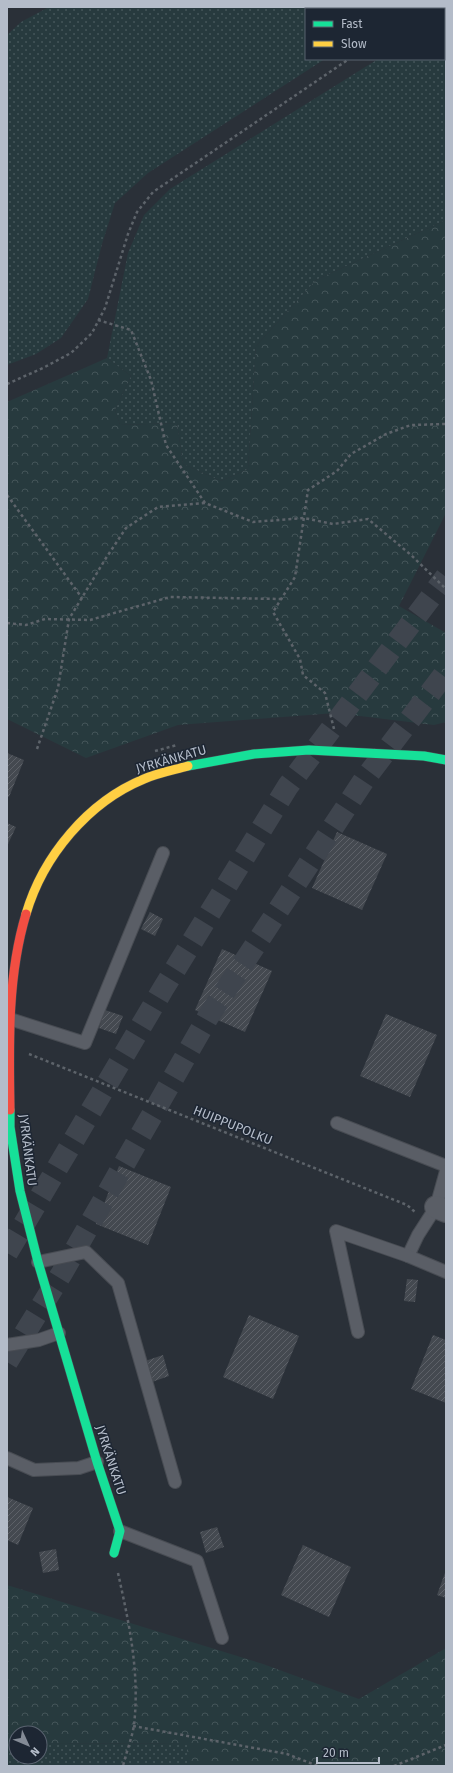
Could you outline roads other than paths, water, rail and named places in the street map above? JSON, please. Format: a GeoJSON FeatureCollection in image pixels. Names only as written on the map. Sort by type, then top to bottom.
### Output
{"type":"FeatureCollection","features":[{"type":"Feature","properties":{"kind":"street","name":"JYRKÄNKATU"},"geometry":{"type":"LineString","coordinates":[[120,1531],[97,1462],[38,1262],[20,1192],[9,1127],[10,971],[28,906],[42,876],[57,850],[76,828],[115,794],[144,779],[197,763],[254,754],[310,750],[424,756],[446,760]]}},
{"type":"Feature","properties":{"kind":"street"},"geometry":{"type":"LineString","coordinates":[[114,1553],[120,1531]]}},
{"type":"Feature","properties":{"kind":"lane"},"geometry":{"type":"LineString","coordinates":[[10,1019],[85,1043],[163,853]]}},
{"type":"Feature","properties":{"kind":"lane"},"geometry":{"type":"LineString","coordinates":[[337,1123],[446,1166]]}},
{"type":"Feature","properties":{"kind":"lane"},"geometry":{"type":"LineString","coordinates":[[408,1256],[418,1235],[436,1213],[446,1171]]}},
{"type":"Feature","properties":{"kind":"lane"},"geometry":{"type":"LineString","coordinates":[[358,1332],[336,1231],[408,1256],[446,1272]]}},
{"type":"Feature","properties":{"kind":"lane"},"geometry":{"type":"LineString","coordinates":[[38,1262],[86,1252],[118,1283],[175,1482]]}},
{"type":"Feature","properties":{"kind":"lane"},"geometry":{"type":"LineString","coordinates":[[7,1345],[39,1340],[59,1333]]}},
{"type":"Feature","properties":{"kind":"lane"},"geometry":{"type":"LineString","coordinates":[[7,1458],[34,1470],[79,1468],[97,1462]]}},
{"type":"Feature","properties":{"kind":"lane"},"geometry":{"type":"LineString","coordinates":[[120,1531],[197,1561],[222,1638]]}},
{"type":"Feature","properties":{"kind":"tunnel"},"geometry":{"type":"LineString","coordinates":[[7,1253],[163,989],[288,786],[446,577]]}},
{"type":"Feature","properties":{"kind":"tunnel"},"geometry":{"type":"LineString","coordinates":[[7,1362],[62,1273],[208,1017],[364,780],[446,672]]}}]}
